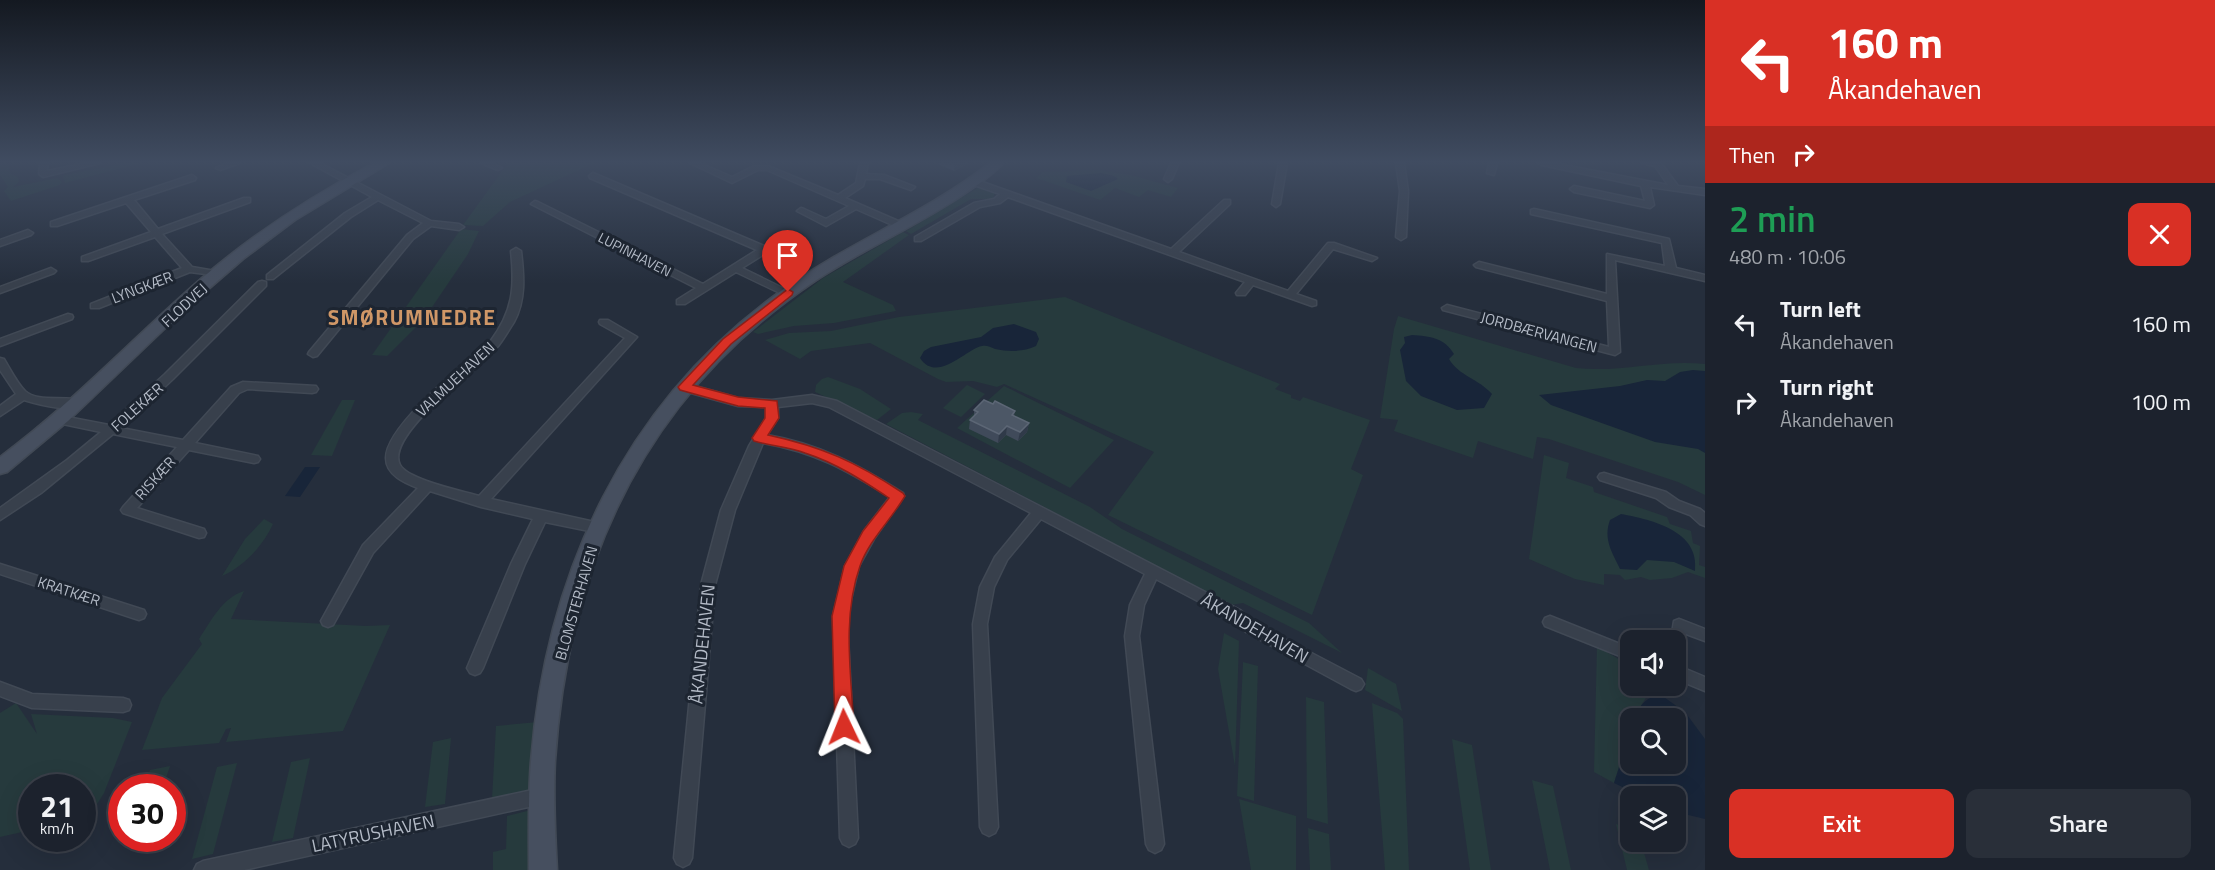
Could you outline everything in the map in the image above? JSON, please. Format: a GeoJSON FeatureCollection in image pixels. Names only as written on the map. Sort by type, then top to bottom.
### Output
{"type":"FeatureCollection","features":[{"type":"Feature","properties":{"kind":"street"},"geometry":{"type":"LineString","coordinates":[[54,224],[114,204]]}},
{"type":"Feature","properties":{"kind":"street","name":"LYNGKÆR"},"geometry":{"type":"LineString","coordinates":[[132,204],[189,269]]}},
{"type":"Feature","properties":{"kind":"street"},"geometry":{"type":"LineString","coordinates":[[85,259],[237,204]]}},
{"type":"Feature","properties":{"kind":"street"},"geometry":{"type":"LineString","coordinates":[[246,204],[250,211]]}},
{"type":"Feature","properties":{"kind":"street","name":"FLODVEJ"},"geometry":{"type":"LineString","coordinates":[[0,467],[62,420],[218,274],[282,223],[313,204]]}},
{"type":"Feature","properties":{"kind":"street","name":"FOLEKÆR"},"geometry":{"type":"LineString","coordinates":[[0,515],[43,486],[112,430],[153,395],[266,281],[348,215],[366,204]]}},
{"type":"Feature","properties":{"kind":"street"},"geometry":{"type":"LineString","coordinates":[[390,204],[429,223],[459,226]]}},
{"type":"Feature","properties":{"kind":"street","name":"LUPINHAVEN"},"geometry":{"type":"LineString","coordinates":[[535,204],[704,288]]}},
{"type":"Feature","properties":{"kind":"street"},"geometry":{"type":"LineString","coordinates":[[657,204],[764,250]]}},
{"type":"Feature","properties":{"kind":"street"},"geometry":{"type":"LineString","coordinates":[[851,204],[902,226]]}},
{"type":"Feature","properties":{"kind":"street","name":"BLOMSTERHAVEN"},"geometry":{"type":"LineString","coordinates":[[543,870],[544,749],[565,628],[584,566],[599,528],[621,479],[645,438],[684,387],[727,342],[788,292],[939,204]]}},
{"type":"Feature","properties":{"kind":"street"},"geometry":{"type":"LineString","coordinates":[[918,239],[977,205],[984,204]]}},
{"type":"Feature","properties":{"kind":"street"},"geometry":{"type":"LineString","coordinates":[[1033,204],[1312,303]]}},
{"type":"Feature","properties":{"kind":"street"},"geometry":{"type":"LineString","coordinates":[[1173,253],[1225,204]]}},
{"type":"Feature","properties":{"kind":"street"},"geometry":{"type":"LineString","coordinates":[[1401,237],[1403,204]]}},
{"type":"Feature","properties":{"kind":"street"},"geometry":{"type":"LineString","coordinates":[[801,211],[826,223],[856,206]]}},
{"type":"Feature","properties":{"kind":"street"},"geometry":{"type":"LineString","coordinates":[[1534,212],[1666,241],[1671,270]]}},
{"type":"Feature","properties":{"kind":"street"},"geometry":{"type":"LineString","coordinates":[[313,354],[410,237],[429,223]]}},
{"type":"Feature","properties":{"kind":"street"},"geometry":{"type":"LineString","coordinates":[[0,243],[28,233]]}},
{"type":"Feature","properties":{"kind":"street"},"geometry":{"type":"LineString","coordinates":[[681,302],[782,239]]}},
{"type":"Feature","properties":{"kind":"street"},"geometry":{"type":"LineString","coordinates":[[1290,295],[1331,244],[1372,258]]}},
{"type":"Feature","properties":{"kind":"street","name":"VALMUEHAVEN"},"geometry":{"type":"LineString","coordinates":[[516,251],[519,298],[504,331],[494,344],[411,420],[393,450],[392,462],[398,471],[428,485],[481,502],[540,518],[599,528]]}},
{"type":"Feature","properties":{"kind":"street","name":"JORDBÆRVANGEN"},"geometry":{"type":"LineString","coordinates":[[1447,308],[1615,352],[1610,256],[1705,278]]}},
{"type":"Feature","properties":{"kind":"street"},"geometry":{"type":"LineString","coordinates":[[1479,265],[1612,299]]}},
{"type":"Feature","properties":{"kind":"street"},"geometry":{"type":"LineString","coordinates":[[735,268],[788,292]]}},
{"type":"Feature","properties":{"kind":"street","name":"LYNGKÆR"},"geometry":{"type":"LineString","coordinates":[[94,306],[189,269],[218,274]]}},
{"type":"Feature","properties":{"kind":"street"},"geometry":{"type":"LineString","coordinates":[[0,290],[51,271]]}},
{"type":"Feature","properties":{"kind":"street"},"geometry":{"type":"LineString","coordinates":[[1241,292],[1251,281]]}},
{"type":"Feature","properties":{"kind":"street"},"geometry":{"type":"LineString","coordinates":[[0,343],[68,317]]}},
{"type":"Feature","properties":{"kind":"street"},"geometry":{"type":"LineString","coordinates":[[481,502],[632,337],[604,322]]}},
{"type":"Feature","properties":{"kind":"street"},"geometry":{"type":"LineString","coordinates":[[0,361],[22,396],[43,402],[79,404]]}},
{"type":"Feature","properties":{"kind":"street","name":"RISKÆR"},"geometry":{"type":"LineString","coordinates":[[199,533],[128,510],[236,390],[247,385],[312,389]]}},
{"type":"Feature","properties":{"kind":"street","name":"ÅKANDEHAVEN"},"geometry":{"type":"LineString","coordinates":[[684,387],[738,402],[772,404],[812,399],[833,404],[1235,614],[1251,628],[1356,684]]}},
{"type":"Feature","properties":{"kind":"street"},"geometry":{"type":"LineString","coordinates":[[0,411],[22,396]]}},
{"type":"Feature","properties":{"kind":"street","name":"ÅKANDEHAVEN"},"geometry":{"type":"LineString","coordinates":[[683,858],[698,672],[708,585],[728,510],[759,438],[772,418],[772,404]]}},
{"type":"Feature","properties":{"kind":"street","name":"RISKÆR"},"geometry":{"type":"LineString","coordinates":[[62,420],[254,459]]}},
{"type":"Feature","properties":{"kind":"street"},"geometry":{"type":"LineString","coordinates":[[759,438],[806,448],[833,459],[864,474],[898,496],[869,535],[852,566],[840,616],[849,838]]}},
{"type":"Feature","properties":{"kind":"street"},"geometry":{"type":"LineString","coordinates":[[1604,477],[1661,495],[1674,504],[1695,512],[1705,521]]}},
{"type":"Feature","properties":{"kind":"street"},"geometry":{"type":"LineString","coordinates":[[328,621],[368,549],[428,485]]}},
{"type":"Feature","properties":{"kind":"street"},"geometry":{"type":"LineString","coordinates":[[989,827],[980,624],[987,587],[1002,557],[1040,512]]}},
{"type":"Feature","properties":{"kind":"street"},"geometry":{"type":"LineString","coordinates":[[475,668],[518,564],[540,518]]}},
{"type":"Feature","properties":{"kind":"street","name":"KRATKÆR"},"geometry":{"type":"LineString","coordinates":[[0,568],[139,614]]}},
{"type":"Feature","properties":{"kind":"street"},"geometry":{"type":"LineString","coordinates":[[1153,572],[1137,605],[1131,636],[1155,844]]}},
{"type":"Feature","properties":{"kind":"street"},"geometry":{"type":"LineString","coordinates":[[1550,622],[1620,650]]}},
{"type":"Feature","properties":{"kind":"street"},"geometry":{"type":"LineString","coordinates":[[1679,630],[1679,625],[1705,635]]}},
{"type":"Feature","properties":{"kind":"street"},"geometry":{"type":"LineString","coordinates":[[1686,676],[1705,684]]}},
{"type":"Feature","properties":{"kind":"street"},"geometry":{"type":"LineString","coordinates":[[0,689],[32,701],[123,705]]}},
{"type":"Feature","properties":{"kind":"street","name":"LATYRUSHAVEN"},"geometry":{"type":"LineString","coordinates":[[203,870],[542,796]]}},
{"type":"Feature","properties":{"kind":"green space"},"geometry":{"type":"Polygon","coordinates":[[[479,204],[508,204],[483,226],[463,225],[479,204]]]}},
{"type":"Feature","properties":{"kind":"green space"},"geometry":{"type":"Polygon","coordinates":[[[951,204],[963,204],[911,234],[906,231],[951,204]]]}},
{"type":"Feature","properties":{"kind":"green space"},"geometry":{"type":"Polygon","coordinates":[[[461,229],[479,231],[468,254],[424,319],[387,356],[372,355],[461,229]]]}},
{"type":"Feature","properties":{"kind":"green space"},"geometry":{"type":"Polygon","coordinates":[[[903,232],[909,235],[843,282],[893,305],[896,311],[834,323],[794,326],[758,334],[753,332],[823,278],[903,232]]]}},
{"type":"Feature","properties":{"kind":"green space"},"geometry":{"type":"Polygon","coordinates":[[[1065,297],[1280,384],[1275,389],[1291,395],[1291,398],[1300,401],[1303,397],[1370,420],[1351,469],[1363,475],[1312,615],[1108,515],[1154,452],[1004,384],[997,387],[973,381],[946,382],[870,343],[811,351],[800,359],[765,340],[789,333],[831,331],[899,317],[1065,297]]]}},
{"type":"Feature","properties":{"kind":"green space"},"geometry":{"type":"Polygon","coordinates":[[[1398,316],[1576,368],[1609,369],[1673,363],[1705,364],[1705,495],[1678,482],[1549,439],[1537,437],[1533,459],[1478,441],[1473,458],[1394,431],[1398,420],[1380,418],[1398,316]]]}},
{"type":"Feature","properties":{"kind":"green space"},"geometry":{"type":"Polygon","coordinates":[[[828,377],[860,389],[891,409],[877,420],[815,392],[816,385],[828,377]]]}},
{"type":"Feature","properties":{"kind":"green space"},"geometry":{"type":"Polygon","coordinates":[[[967,385],[985,394],[961,417],[943,408],[967,385]]]}},
{"type":"Feature","properties":{"kind":"green space"},"geometry":{"type":"Polygon","coordinates":[[[1004,386],[1114,440],[1070,488],[957,428],[1004,386]]]}},
{"type":"Feature","properties":{"kind":"green space"},"geometry":{"type":"Polygon","coordinates":[[[342,400],[355,400],[332,456],[311,455],[342,400]]]}},
{"type":"Feature","properties":{"kind":"green space"},"geometry":{"type":"Polygon","coordinates":[[[902,413],[923,414],[918,420],[1090,507],[1122,529],[1309,623],[1342,653],[1243,603],[1231,605],[886,424],[902,413]]]}},
{"type":"Feature","properties":{"kind":"green space"},"geometry":{"type":"Polygon","coordinates":[[[1544,455],[1569,463],[1566,478],[1593,487],[1594,492],[1667,517],[1670,524],[1691,531],[1693,543],[1700,546],[1699,565],[1705,567],[1705,578],[1688,572],[1672,578],[1650,580],[1641,577],[1625,580],[1620,575],[1604,574],[1604,585],[1575,579],[1529,559],[1544,455]]]}},
{"type":"Feature","properties":{"kind":"green space"},"geometry":{"type":"Polygon","coordinates":[[[264,519],[273,524],[264,540],[245,561],[222,576],[245,539],[264,519]]]}},
{"type":"Feature","properties":{"kind":"green space"},"geometry":{"type":"Polygon","coordinates":[[[244,591],[231,619],[366,626],[390,625],[343,731],[226,742],[231,728],[226,729],[219,743],[142,750],[162,698],[202,644],[199,639],[223,605],[236,594],[244,591]]]}},
{"type":"Feature","properties":{"kind":"green space"},"geometry":{"type":"Polygon","coordinates":[[[1224,633],[1239,641],[1235,766],[1218,669],[1224,633]]]}},
{"type":"Feature","properties":{"kind":"green space"},"geometry":{"type":"Polygon","coordinates":[[[1597,646],[1620,660],[1620,696],[1647,696],[1640,708],[1620,708],[1620,764],[1614,783],[1594,772],[1597,646]]]}},
{"type":"Feature","properties":{"kind":"green space"},"geometry":{"type":"Polygon","coordinates":[[[1243,662],[1258,666],[1254,801],[1237,796],[1243,662]]]}},
{"type":"Feature","properties":{"kind":"green space"},"geometry":{"type":"Polygon","coordinates":[[[1368,668],[1396,684],[1402,711],[1365,690],[1368,668]]]}},
{"type":"Feature","properties":{"kind":"green space"},"geometry":{"type":"Polygon","coordinates":[[[1306,697],[1324,702],[1328,824],[1307,818],[1306,697]]]}},
{"type":"Feature","properties":{"kind":"green space"},"geometry":{"type":"Polygon","coordinates":[[[16,703],[37,734],[31,714],[113,718],[132,722],[111,774],[108,774],[108,783],[104,793],[96,806],[96,774],[18,774],[18,833],[0,837],[0,713],[16,703]]]}},
{"type":"Feature","properties":{"kind":"green space"},"geometry":{"type":"Polygon","coordinates":[[[1372,703],[1397,713],[1403,719],[1409,870],[1385,870],[1372,703]]]}},
{"type":"Feature","properties":{"kind":"green space"},"geometry":{"type":"Polygon","coordinates":[[[538,722],[533,786],[528,792],[492,799],[496,726],[538,722]]]}},
{"type":"Feature","properties":{"kind":"green space"},"geometry":{"type":"Polygon","coordinates":[[[451,738],[445,804],[425,807],[433,742],[451,738]]]}},
{"type":"Feature","properties":{"kind":"green space"},"geometry":{"type":"Polygon","coordinates":[[[1452,739],[1472,745],[1491,870],[1470,870],[1452,739]]]}},
{"type":"Feature","properties":{"kind":"green space"},"geometry":{"type":"Polygon","coordinates":[[[310,758],[293,838],[272,842],[291,762],[310,758]]]}},
{"type":"Feature","properties":{"kind":"green space"},"geometry":{"type":"Polygon","coordinates":[[[237,763],[213,854],[192,859],[217,767],[237,763]]]}},
{"type":"Feature","properties":{"kind":"green space"},"geometry":{"type":"Polygon","coordinates":[[[170,766],[167,774],[149,774],[150,770],[170,766]]]}},
{"type":"Feature","properties":{"kind":"green space"},"geometry":{"type":"Polygon","coordinates":[[[1532,780],[1553,786],[1571,870],[1550,870],[1532,780]]]}},
{"type":"Feature","properties":{"kind":"green space"},"geometry":{"type":"Polygon","coordinates":[[[1239,799],[1296,816],[1296,870],[1251,870],[1239,799]]]}},
{"type":"Feature","properties":{"kind":"green space"},"geometry":{"type":"Polygon","coordinates":[[[531,810],[531,870],[493,870],[493,852],[506,849],[507,816],[531,810]]]}},
{"type":"Feature","properties":{"kind":"green space"},"geometry":{"type":"Polygon","coordinates":[[[1616,824],[1620,825],[1620,841],[1616,824]]]}},
{"type":"Feature","properties":{"kind":"green space"},"geometry":{"type":"Polygon","coordinates":[[[1308,828],[1329,834],[1331,870],[1310,870],[1308,828]]]}},
{"type":"Feature","properties":{"kind":"green space"},"geometry":{"type":"Polygon","coordinates":[[[1623,852],[1644,852],[1649,870],[1627,870],[1623,852]]]}},
{"type":"Feature","properties":{"kind":"water"},"geometry":{"type":"Polygon","coordinates":[[[1014,324],[1036,332],[1039,339],[1036,346],[1011,351],[982,346],[951,363],[935,368],[927,365],[920,358],[924,351],[931,347],[981,337],[993,328],[1014,324]]]}},
{"type":"Feature","properties":{"kind":"water"},"geometry":{"type":"Polygon","coordinates":[[[1425,336],[1446,344],[1454,354],[1449,359],[1453,365],[1492,394],[1484,408],[1457,410],[1421,396],[1406,381],[1400,350],[1405,343],[1404,337],[1425,336]]]}},
{"type":"Feature","properties":{"kind":"water"},"geometry":{"type":"Polygon","coordinates":[[[1705,371],[1705,453],[1698,449],[1655,442],[1551,405],[1539,395],[1620,386],[1647,380],[1665,381],[1680,372],[1705,371]]]}},
{"type":"Feature","properties":{"kind":"water"},"geometry":{"type":"Polygon","coordinates":[[[305,467],[320,467],[300,497],[285,496],[305,467]]]}},
{"type":"Feature","properties":{"kind":"water"},"geometry":{"type":"Polygon","coordinates":[[[1621,514],[1660,524],[1682,537],[1690,546],[1695,557],[1695,571],[1674,562],[1647,560],[1637,570],[1620,569],[1609,545],[1607,533],[1610,520],[1621,514]]]}},
{"type":"Feature","properties":{"kind":"water"},"geometry":{"type":"Polygon","coordinates":[[[1662,696],[1679,708],[1640,708],[1651,697],[1662,696]]]}},
{"type":"Feature","properties":{"kind":"water"},"geometry":{"type":"Polygon","coordinates":[[[1686,713],[1705,739],[1705,819],[1686,814],[1686,786],[1620,786],[1614,783],[1620,764],[1620,774],[1686,774],[1686,713]]]}},
{"type":"Feature","properties":{"kind":"building"},"geometry":{"type":"Polygon","coordinates":[[[984,400],[993,404],[995,401],[1015,411],[1012,415],[1029,423],[1020,432],[1007,426],[999,434],[970,420],[978,412],[974,410],[984,400]]]}},
{"type":"Feature","properties":{"kind":"district","name":"SMØRUMNEDRE"},"geometry":{"type":"Point","coordinates":[412,317]}},
{"type":"Feature","properties":{"kind":"route"},"geometry":{"type":"LineString","coordinates":[[788,292],[727,342],[684,387],[738,402],[772,404],[772,418],[759,438],[806,448],[833,459],[864,474],[898,496],[869,535],[852,566],[840,616],[844,727]]}}]}
